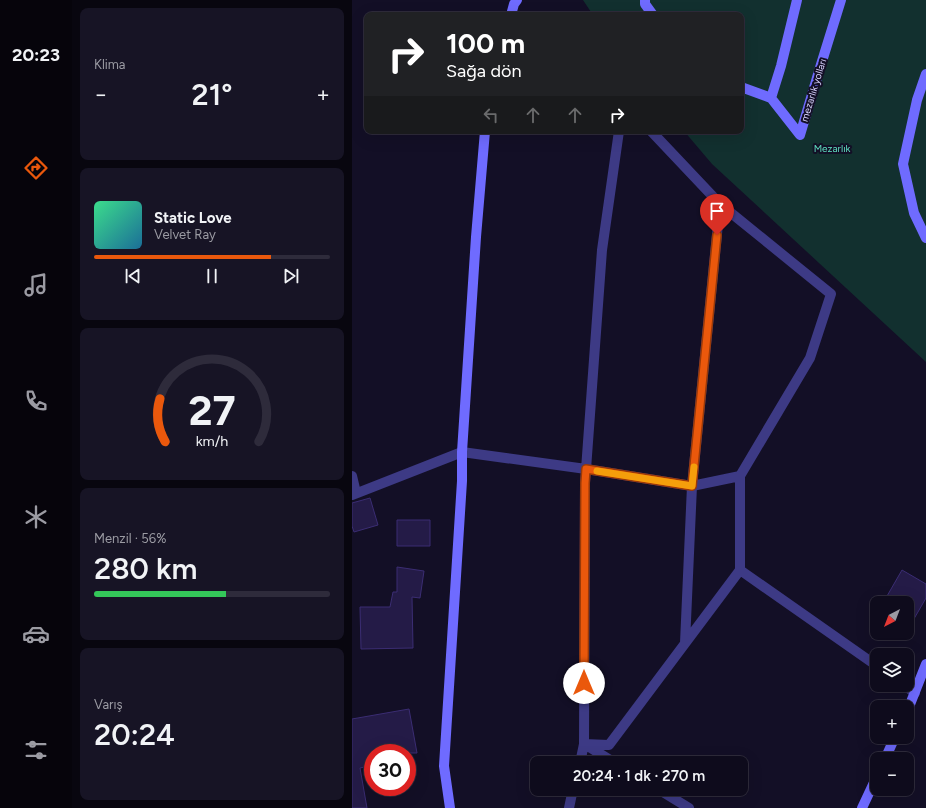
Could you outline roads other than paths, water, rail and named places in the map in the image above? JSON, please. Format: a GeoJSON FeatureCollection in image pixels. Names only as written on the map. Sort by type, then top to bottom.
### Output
{"type":"FeatureCollection","features":[{"type":"Feature","properties":{"kind":"street"},"geometry":{"type":"LineString","coordinates":[[512,12],[517,0]]}},
{"type":"Feature","properties":{"kind":"street"},"geometry":{"type":"LineString","coordinates":[[645,0],[645,4],[651,12]]}},
{"type":"Feature","properties":{"kind":"street"},"geometry":{"type":"LineString","coordinates":[[744,88],[771,98],[798,0]]}},
{"type":"Feature","properties":{"kind":"street","name":"mezarlık yolları"},"geometry":{"type":"LineString","coordinates":[[771,98],[800,135],[841,0]]}},
{"type":"Feature","properties":{"kind":"street"},"geometry":{"type":"LineString","coordinates":[[926,74],[917,100],[903,164],[914,213],[926,238]]}},
{"type":"Feature","properties":{"kind":"street"},"geometry":{"type":"LineString","coordinates":[[450,808],[444,766],[462,481],[462,452],[484,134]]}},
{"type":"Feature","properties":{"kind":"street"},"geometry":{"type":"LineString","coordinates":[[581,756],[584,744],[585,483],[602,250],[619,134]]}},
{"type":"Feature","properties":{"kind":"street"},"geometry":{"type":"LineString","coordinates":[[584,744],[609,745],[740,570],[740,476],[810,358],[831,294],[720,204],[654,134]]}},
{"type":"Feature","properties":{"kind":"street"},"geometry":{"type":"LineString","coordinates":[[685,643],[692,486],[720,204]]}},
{"type":"Feature","properties":{"kind":"street"},"geometry":{"type":"LineString","coordinates":[[352,476],[354,494],[462,452],[586,469],[692,486],[740,476]]}},
{"type":"Feature","properties":{"kind":"street"},"geometry":{"type":"LineString","coordinates":[[740,570],[870,661]]}},
{"type":"Feature","properties":{"kind":"street"},"geometry":{"type":"LineString","coordinates":[[912,700],[926,664]]}},
{"type":"Feature","properties":{"kind":"street"},"geometry":{"type":"LineString","coordinates":[[584,744],[604,756]]}},
{"type":"Feature","properties":{"kind":"street"},"geometry":{"type":"LineString","coordinates":[[862,808],[870,791]]}},
{"type":"Feature","properties":{"kind":"street"},"geometry":{"type":"LineString","coordinates":[[569,808],[572,796]]}},
{"type":"Feature","properties":{"kind":"street"},"geometry":{"type":"LineString","coordinates":[[669,796],[689,808]]}},
{"type":"Feature","properties":{"kind":"park label","name":"Mezarlık"},"geometry":{"type":"Point","coordinates":[832,148]}}]}
